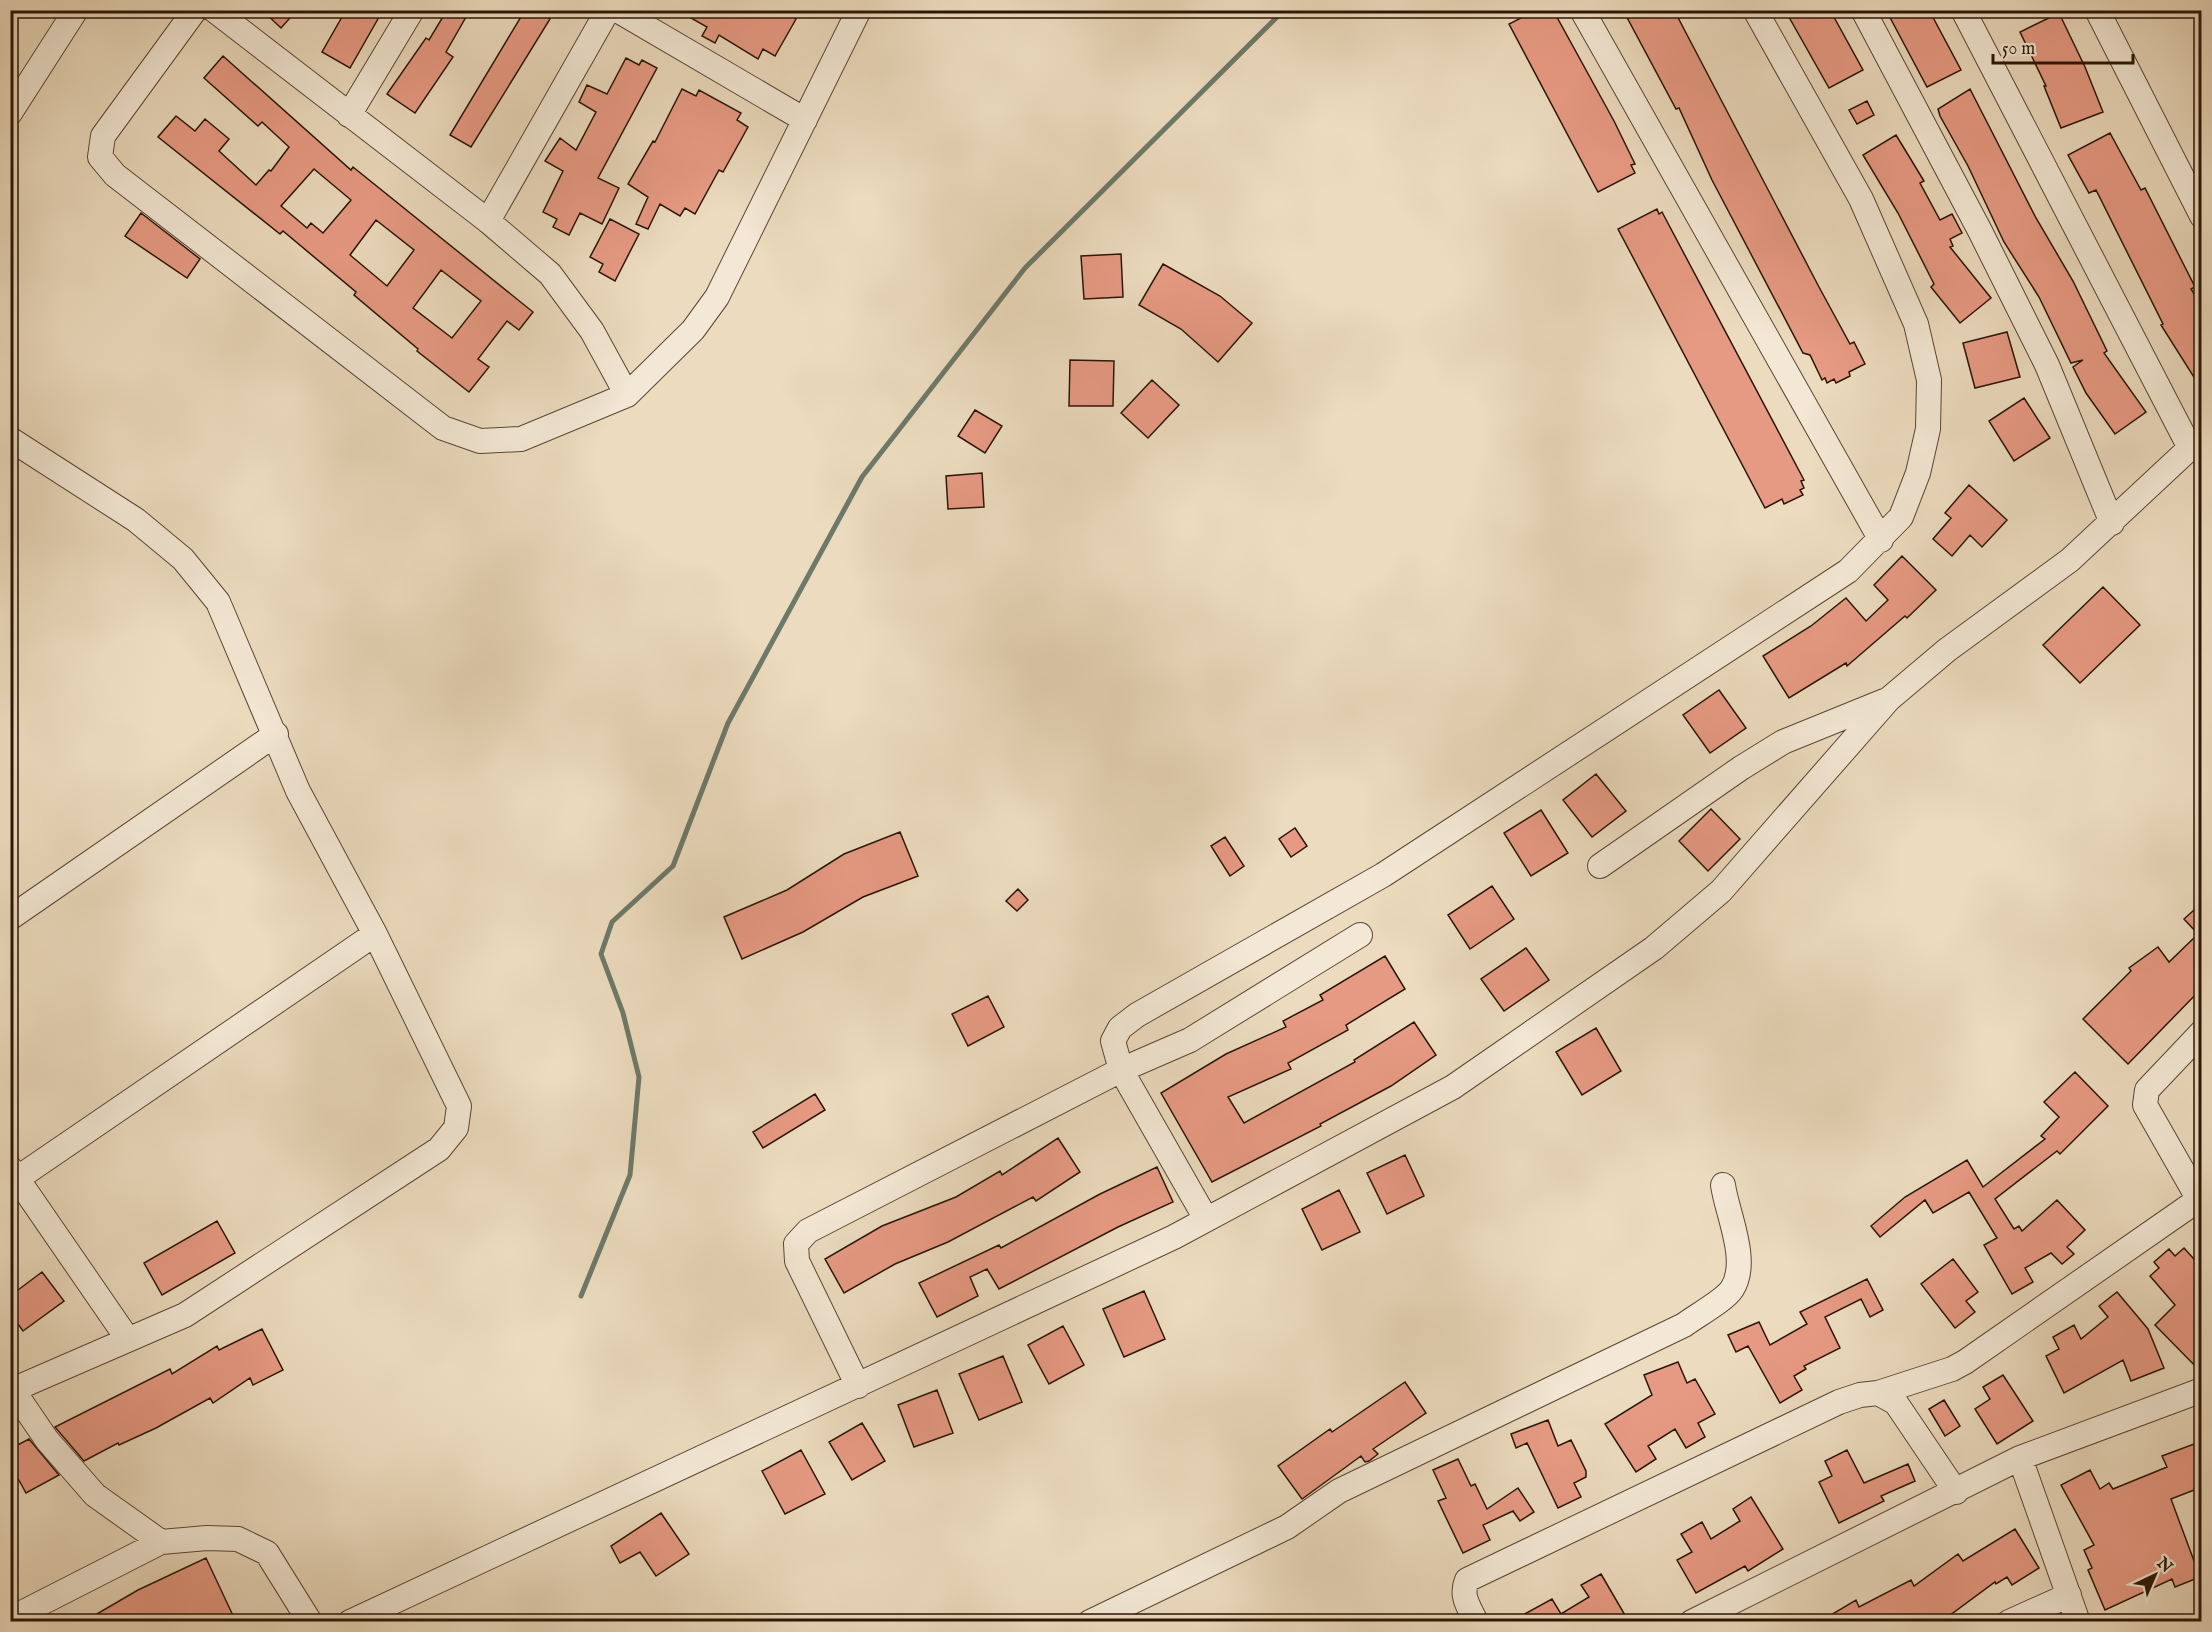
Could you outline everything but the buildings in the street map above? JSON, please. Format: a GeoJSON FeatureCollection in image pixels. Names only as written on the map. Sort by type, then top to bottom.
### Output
{"type":"FeatureCollection","features":[{"type":"Feature","properties":{"kind":"street"},"geometry":{"type":"LineString","coordinates":[[10,113],[76,10]]}},
{"type":"Feature","properties":{"kind":"street"},"geometry":{"type":"LineString","coordinates":[[195,10],[103,136],[100,157],[115,175],[443,428],[480,441],[521,439],[627,395],[693,330],[717,297],[859,10]]}},
{"type":"Feature","properties":{"kind":"street"},"geometry":{"type":"LineString","coordinates":[[214,10],[488,221],[550,274],[592,331],[627,395]]}},
{"type":"Feature","properties":{"kind":"street"},"geometry":{"type":"LineString","coordinates":[[349,115],[412,10]]}},
{"type":"Feature","properties":{"kind":"street"},"geometry":{"type":"LineString","coordinates":[[488,221],[608,10]]}},
{"type":"Feature","properties":{"kind":"street"},"geometry":{"type":"LineString","coordinates":[[617,10],[804,120]]}},
{"type":"Feature","properties":{"kind":"street"},"geometry":{"type":"LineString","coordinates":[[1582,10],[1881,540]]}},
{"type":"Feature","properties":{"kind":"street"},"geometry":{"type":"LineString","coordinates":[[1206,1220],[1121,1070],[1113,1041],[1120,1028],[1137,1015],[1383,875],[1848,571],[1881,540],[1901,517],[1918,472],[1928,429],[1929,380],[1916,324],[1861,199],[1755,10]]}},
{"type":"Feature","properties":{"kind":"street"},"geometry":{"type":"LineString","coordinates":[[1863,10],[1980,231],[2047,365],[2112,523]]}},
{"type":"Feature","properties":{"kind":"street"},"geometry":{"type":"LineString","coordinates":[[350,1622],[858,1386],[1206,1220],[1453,1087],[1654,948],[1720,891],[1889,699],[1947,650],[2070,560],[2196,444],[1963,10]]}},
{"type":"Feature","properties":{"kind":"street"},"geometry":{"type":"LineString","coordinates":[[2097,10],[2202,216]]}},
{"type":"Feature","properties":{"kind":"street"},"geometry":{"type":"LineString","coordinates":[[10,439],[136,520],[183,559],[218,602],[276,734],[298,791],[375,934],[459,1106],[456,1128],[439,1149],[185,1315],[12,1390],[47,1440],[95,1495],[161,1542]]}},
{"type":"Feature","properties":{"kind":"street"},"geometry":{"type":"LineString","coordinates":[[1600,866],[1722,780],[1783,742],[1889,699]]}},
{"type":"Feature","properties":{"kind":"street"},"geometry":{"type":"LineString","coordinates":[[10,918],[276,734]]}},
{"type":"Feature","properties":{"kind":"street"},"geometry":{"type":"LineString","coordinates":[[128,1338],[14,1173],[375,934]]}},
{"type":"Feature","properties":{"kind":"street"},"geometry":{"type":"LineString","coordinates":[[858,1386],[797,1261],[796,1244],[808,1231],[1121,1070],[1190,1040],[1360,935]]}},
{"type":"Feature","properties":{"kind":"street"},"geometry":{"type":"LineString","coordinates":[[1476,1622],[1462,1590],[1467,1580],[1839,1402],[1860,1395],[1878,1393],[1952,1369],[2200,1202],[2145,1106],[2147,1090],[2202,1032]]}},
{"type":"Feature","properties":{"kind":"street"},"geometry":{"type":"LineString","coordinates":[[1090,1622],[1287,1527],[1339,1491],[1684,1325],[1732,1290],[1737,1275],[1738,1243],[1727,1209],[1723,1185]]}},
{"type":"Feature","properties":{"kind":"street"},"geometry":{"type":"LineString","coordinates":[[1692,1622],[2020,1458],[2202,1390]]}},
{"type":"Feature","properties":{"kind":"street"},"geometry":{"type":"LineString","coordinates":[[1878,1393],[1896,1403],[1956,1492]]}},
{"type":"Feature","properties":{"kind":"street"},"geometry":{"type":"LineString","coordinates":[[2020,1458],[2078,1622]]}},
{"type":"Feature","properties":{"kind":"street"},"geometry":{"type":"LineString","coordinates":[[10,1619],[161,1542],[207,1538],[238,1539],[267,1553],[310,1622]]}},
{"type":"Feature","properties":{"kind":"street"},"geometry":{"type":"LineString","coordinates":[[2009,1622],[2069,1595]]}},
{"type":"Feature","properties":{"kind":"waterway"},"geometry":{"type":"LineString","coordinates":[[581,1296],[630,1175],[639,1077],[623,1013],[601,954],[612,922],[673,866],[728,723],[862,477],[1025,268],[1284,10]]}}]}
